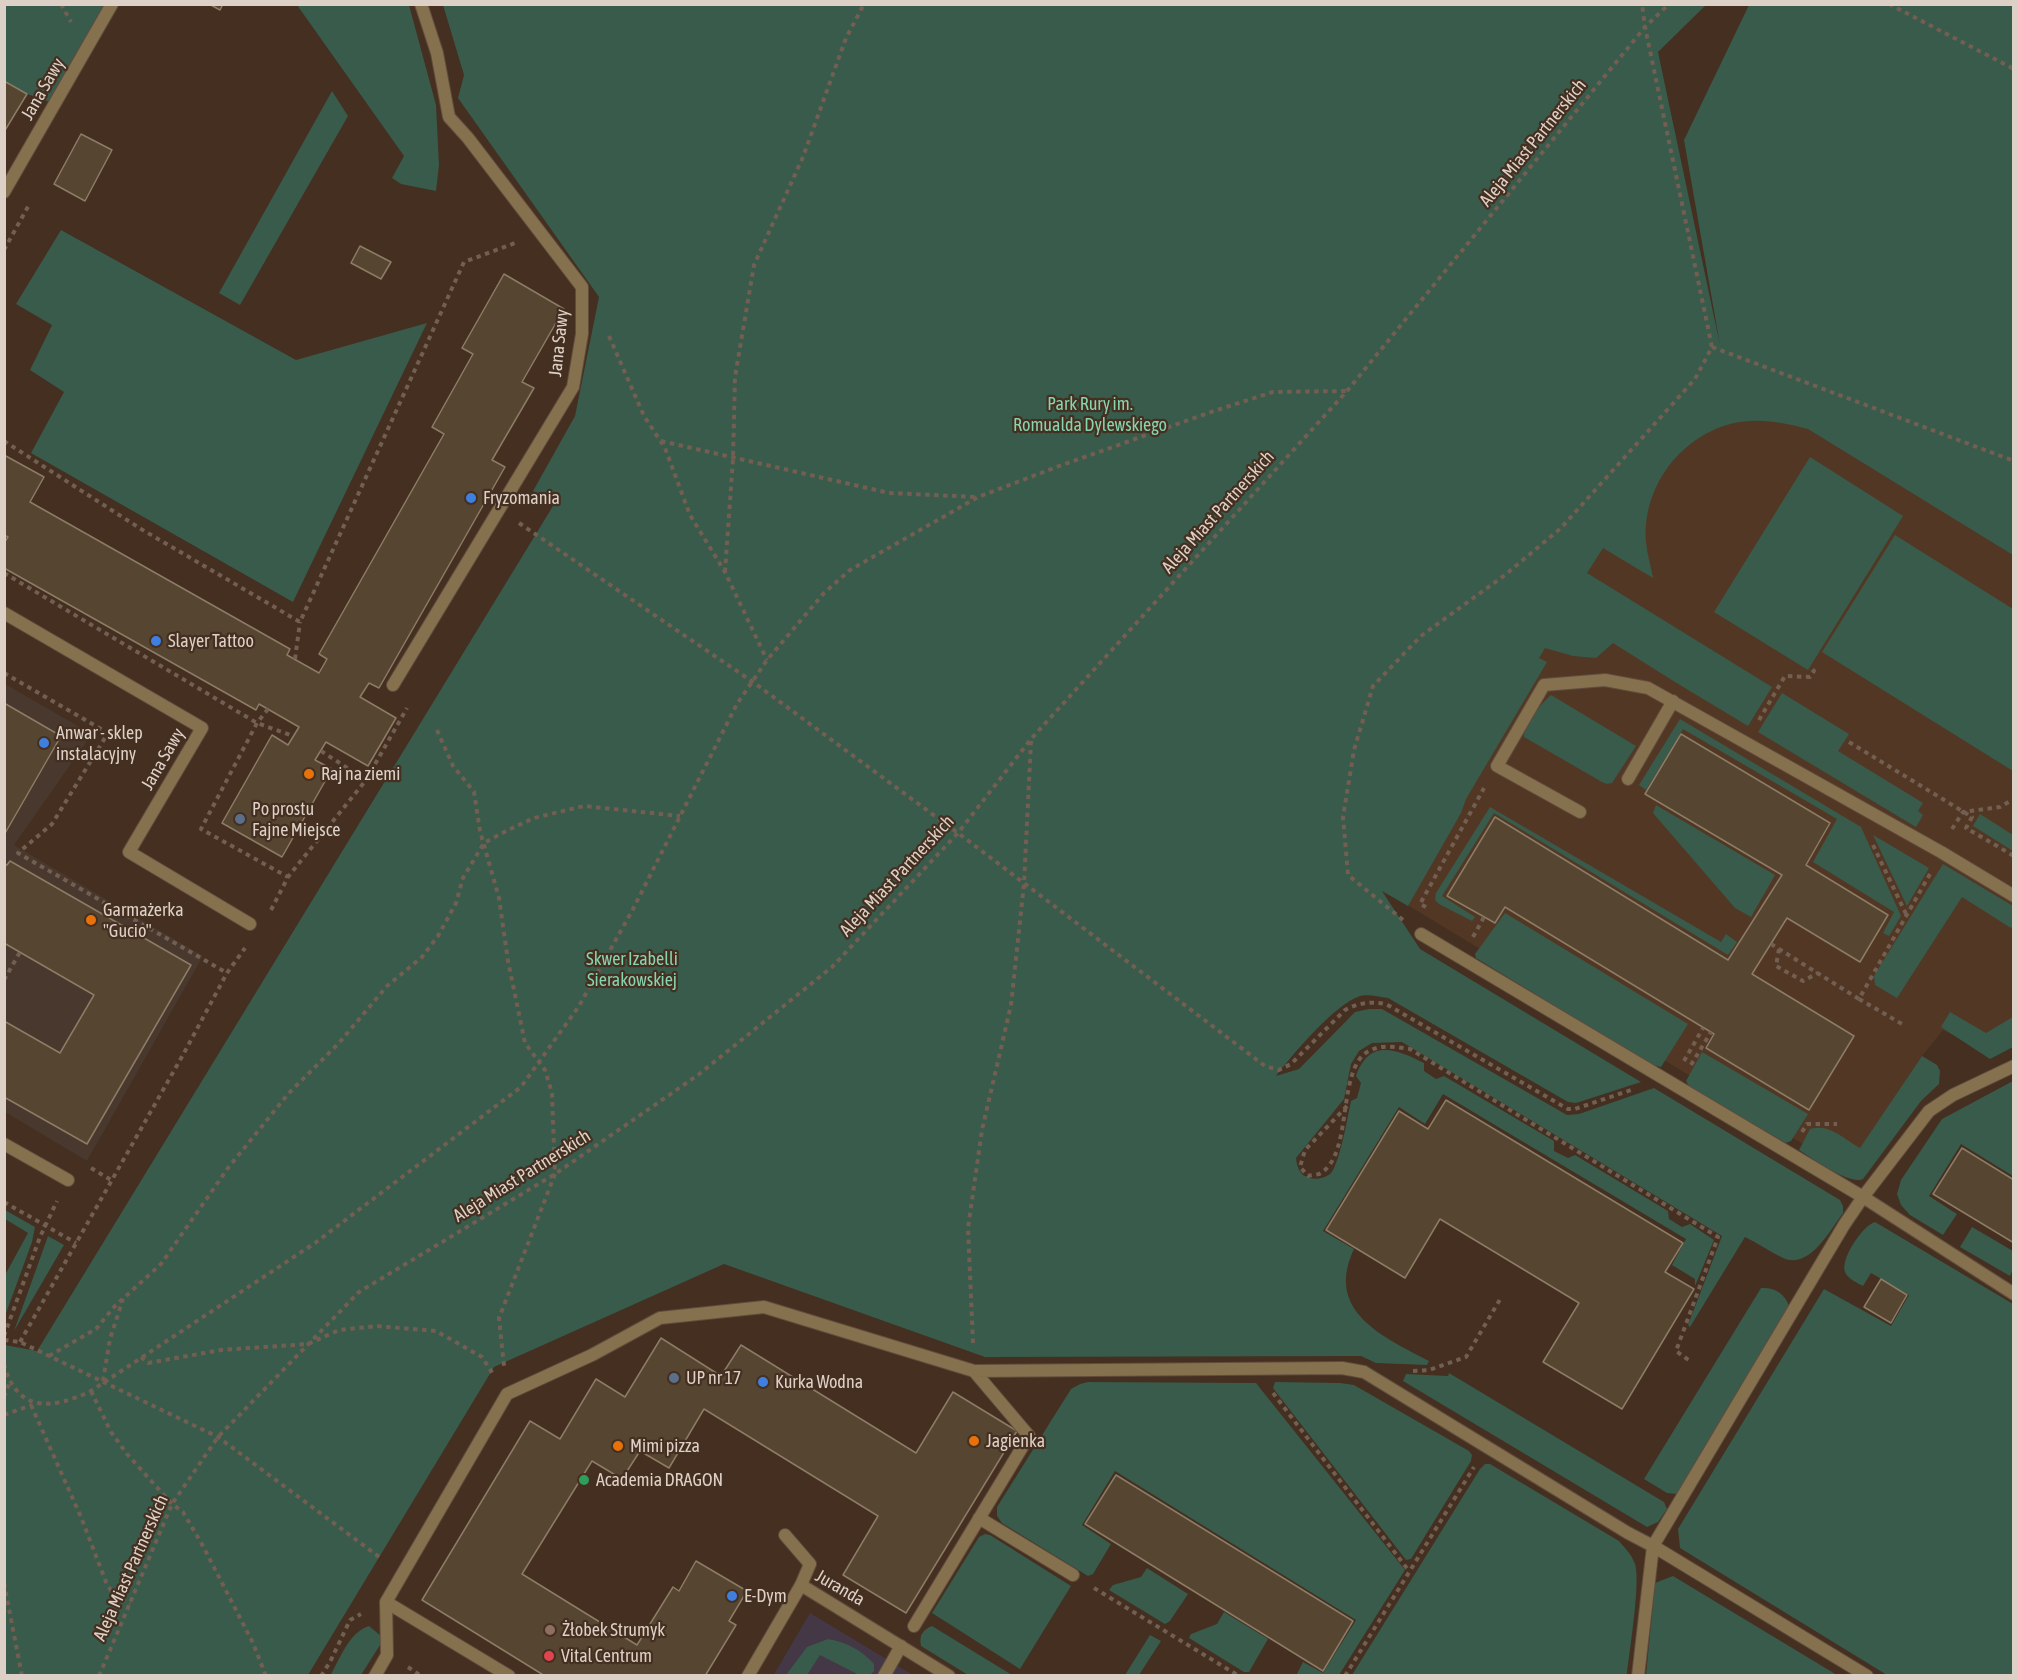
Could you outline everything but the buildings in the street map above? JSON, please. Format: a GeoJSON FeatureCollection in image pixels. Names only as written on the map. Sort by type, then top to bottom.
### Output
{"type":"FeatureCollection","features":[{"type":"Feature","properties":{"kind":"street","name":"Jana Sawy"},"geometry":{"type":"LineString","coordinates":[[5,191],[112,4]]}},
{"type":"Feature","properties":{"kind":"street","name":"Jana Sawy"},"geometry":{"type":"LineString","coordinates":[[393,685],[573,387],[582,334],[582,287],[468,138],[449,117],[437,53],[421,4]]}},
{"type":"Feature","properties":{"kind":"street","name":"Jana Sawy"},"geometry":{"type":"LineString","coordinates":[[4,614],[202,728],[129,852],[250,924]]}},
{"type":"Feature","properties":{"kind":"street"},"geometry":{"type":"LineString","coordinates":[[1580,812],[1497,766],[1544,685],[1605,680],[1648,688],[1941,852],[2013,896]]}},
{"type":"Feature","properties":{"kind":"street"},"geometry":{"type":"LineString","coordinates":[[1628,779],[1673,701]]}},
{"type":"Feature","properties":{"kind":"street"},"geometry":{"type":"LineString","coordinates":[[1421,934],[1863,1197],[2013,1294]]}},
{"type":"Feature","properties":{"kind":"street"},"geometry":{"type":"LineString","coordinates":[[1638,1676],[1653,1546],[1863,1197],[1929,1111],[1953,1095],[2013,1066]]}},
{"type":"Feature","properties":{"kind":"street"},"geometry":{"type":"LineString","coordinates":[[4,1144],[68,1180]]}},
{"type":"Feature","properties":{"kind":"street"},"geometry":{"type":"LineString","coordinates":[[375,1676],[387,1655],[386,1602],[507,1394],[592,1355],[660,1318],[764,1307],[974,1371],[1342,1368],[1364,1372],[1868,1676]]}},
{"type":"Feature","properties":{"kind":"street"},"geometry":{"type":"LineString","coordinates":[[914,1626],[1029,1436],[974,1371]]}},
{"type":"Feature","properties":{"kind":"street"},"geometry":{"type":"LineString","coordinates":[[979,1518],[1073,1575]]}},
{"type":"Feature","properties":{"kind":"street"},"geometry":{"type":"LineString","coordinates":[[785,1535],[810,1564],[801,1585]]}},
{"type":"Feature","properties":{"kind":"street","name":"Juranda"},"geometry":{"type":"LineString","coordinates":[[748,1676],[801,1585],[949,1676]]}},
{"type":"Feature","properties":{"kind":"street"},"geometry":{"type":"LineString","coordinates":[[386,1602],[509,1676]]}},
{"type":"Feature","properties":{"kind":"street"},"geometry":{"type":"LineString","coordinates":[[884,1676],[901,1646]]}},
{"type":"Feature","properties":{"kind":"path"},"geometry":{"type":"LineString","coordinates":[[61,4],[74,28]]}},
{"type":"Feature","properties":{"kind":"path"},"geometry":{"type":"LineString","coordinates":[[725,572],[733,459],[735,377],[754,266],[803,157],[846,39],[864,4]]}},
{"type":"Feature","properties":{"kind":"path"},"geometry":{"type":"LineString","coordinates":[[1421,934],[1348,875],[1343,817],[1354,750],[1372,686],[1421,636],[1505,575],[1561,528],[1695,379],[1712,347],[1642,4]]}},
{"type":"Feature","properties":{"kind":"path","name":"Aleja Miast Partnerskich"},"geometry":{"type":"LineString","coordinates":[[99,1676],[172,1504],[218,1437],[359,1292],[555,1174],[698,1076],[832,967],[958,833],[1031,739],[1347,391],[1645,27],[1669,4]]}},
{"type":"Feature","properties":{"kind":"path"},"geometry":{"type":"LineString","coordinates":[[1889,4],[2013,69]]}},
{"type":"Feature","properties":{"kind":"path"},"geometry":{"type":"LineString","coordinates":[[295,659],[300,622],[464,262],[541,234]]}},
{"type":"Feature","properties":{"kind":"path"},"geometry":{"type":"LineString","coordinates":[[605,328],[644,416],[665,448],[690,515],[725,572],[767,660]]}},
{"type":"Feature","properties":{"kind":"path"},"geometry":{"type":"LineString","coordinates":[[1712,347],[2013,461]]}},
{"type":"Feature","properties":{"kind":"path"},"geometry":{"type":"LineString","coordinates":[[4,1364],[19,1393],[36,1403],[45,1405],[70,1401],[91,1391],[315,1243],[521,1087],[579,1006],[633,909],[737,704],[767,660],[824,593],[850,570],[978,497],[1073,461],[1273,392],[1347,391]]}},
{"type":"Feature","properties":{"kind":"path"},"geometry":{"type":"LineString","coordinates":[[4,441],[141,529],[300,622]]}},
{"type":"Feature","properties":{"kind":"path"},"geometry":{"type":"LineString","coordinates":[[660,441],[889,493],[978,497]]}},
{"type":"Feature","properties":{"kind":"path"},"geometry":{"type":"LineString","coordinates":[[499,510],[753,682],[958,833],[1265,1066],[1279,1070],[1291,1064],[1345,1010],[1354,1005],[1374,1002],[1386,1004],[1568,1109],[1575,1109],[1664,1079]]}},
{"type":"Feature","properties":{"kind":"path"},"geometry":{"type":"LineString","coordinates":[[4,573],[257,723],[293,736]]}},
{"type":"Feature","properties":{"kind":"path"},"geometry":{"type":"LineString","coordinates":[[1762,714],[1785,676],[1810,677],[1814,671],[1810,666]]}},
{"type":"Feature","properties":{"kind":"path"},"geometry":{"type":"LineString","coordinates":[[4,673],[108,733],[52,824],[18,853],[227,973]]}},
{"type":"Feature","properties":{"kind":"path"},"geometry":{"type":"LineString","coordinates":[[265,919],[288,877],[366,780],[408,706],[393,685]]}},
{"type":"Feature","properties":{"kind":"path"},"geometry":{"type":"LineString","coordinates":[[268,709],[257,723],[201,829],[288,877]]}},
{"type":"Feature","properties":{"kind":"path"},"geometry":{"type":"LineString","coordinates":[[437,730],[453,766],[474,792],[484,843],[499,897],[508,961],[525,1043],[545,1070],[552,1093],[555,1174],[499,1318],[507,1394]]}},
{"type":"Feature","properties":{"kind":"path"},"geometry":{"type":"LineString","coordinates":[[974,1371],[968,1228],[982,1130],[1011,1005],[1024,884],[1031,739]]}},
{"type":"Feature","properties":{"kind":"path"},"geometry":{"type":"LineString","coordinates":[[1849,742],[1972,817],[1966,828],[2013,856]]}},
{"type":"Feature","properties":{"kind":"path"},"geometry":{"type":"LineString","coordinates":[[321,751],[366,780]]}},
{"type":"Feature","properties":{"kind":"path"},"geometry":{"type":"LineString","coordinates":[[1429,909],[1420,904],[1497,766]]}},
{"type":"Feature","properties":{"kind":"path"},"geometry":{"type":"LineString","coordinates":[[1859,999],[1963,812],[2000,807],[2013,799]]}},
{"type":"Feature","properties":{"kind":"path"},"geometry":{"type":"LineString","coordinates":[[49,1356],[96,1329],[123,1298],[160,1264],[228,1168],[288,1094],[339,1043],[387,986],[423,957],[438,936],[456,903],[463,878],[484,843],[534,818],[584,806],[680,816]]}},
{"type":"Feature","properties":{"kind":"path"},"geometry":{"type":"LineString","coordinates":[[1872,843],[1907,915]]}},
{"type":"Feature","properties":{"kind":"path"},"geometry":{"type":"LineString","coordinates":[[1465,929],[1474,934]]}},
{"type":"Feature","properties":{"kind":"path"},"geometry":{"type":"LineString","coordinates":[[1771,944],[1902,1024]]}},
{"type":"Feature","properties":{"kind":"path"},"geometry":{"type":"LineString","coordinates":[[20,1342],[227,973],[246,946]]}},
{"type":"Feature","properties":{"kind":"path"},"geometry":{"type":"LineString","coordinates":[[1779,949],[1776,966],[1803,981],[1818,974]]}},
{"type":"Feature","properties":{"kind":"path"},"geometry":{"type":"LineString","coordinates":[[4,980],[20,952]]}},
{"type":"Feature","properties":{"kind":"path"},"geometry":{"type":"LineString","coordinates":[[1682,1064],[1703,1028]]}},
{"type":"Feature","properties":{"kind":"path"},"geometry":{"type":"LineString","coordinates":[[1689,1067],[1711,1032]]}},
{"type":"Feature","properties":{"kind":"path"},"geometry":{"type":"LineString","coordinates":[[1347,1106],[1305,1150],[1300,1167],[1308,1176],[1320,1174],[1333,1161],[1347,1106],[1356,1063],[1369,1051],[1389,1046],[1410,1049],[1718,1237],[1676,1351],[1690,1361]]}},
{"type":"Feature","properties":{"kind":"path"},"geometry":{"type":"LineString","coordinates":[[68,1180],[45,1225],[4,1338],[20,1342],[218,1437],[402,1573]]}},
{"type":"Feature","properties":{"kind":"path"},"geometry":{"type":"LineString","coordinates":[[4,1202],[76,1243]]}},
{"type":"Feature","properties":{"kind":"path"},"geometry":{"type":"LineString","coordinates":[[1364,1372],[1429,1370],[1466,1357],[1502,1296]]}},
{"type":"Feature","properties":{"kind":"path"},"geometry":{"type":"LineString","coordinates":[[103,1382],[110,1340],[123,1298]]}},
{"type":"Feature","properties":{"kind":"path"},"geometry":{"type":"LineString","coordinates":[[141,1358],[148,1362],[167,1361],[221,1350],[308,1344],[339,1329],[377,1326],[436,1331],[482,1357],[507,1394]]}},
{"type":"Feature","properties":{"kind":"path"},"geometry":{"type":"LineString","coordinates":[[1254,1370],[1409,1571]]}},
{"type":"Feature","properties":{"kind":"path"},"geometry":{"type":"LineString","coordinates":[[4,1397],[11,1380]]}},
{"type":"Feature","properties":{"kind":"path"},"geometry":{"type":"LineString","coordinates":[[91,1391],[111,1432],[127,1454],[172,1504],[183,1512],[253,1643],[266,1676]]}},
{"type":"Feature","properties":{"kind":"path"},"geometry":{"type":"LineString","coordinates":[[4,1415],[36,1403]]}},
{"type":"Feature","properties":{"kind":"path"},"geometry":{"type":"LineString","coordinates":[[31,1405],[81,1516],[106,1582],[113,1594],[130,1604]]}},
{"type":"Feature","properties":{"kind":"path"},"geometry":{"type":"LineString","coordinates":[[1345,1676],[1487,1447]]}},
{"type":"Feature","properties":{"kind":"path"},"geometry":{"type":"LineString","coordinates":[[1073,1575],[1239,1676]]}},
{"type":"Feature","properties":{"kind":"path"},"geometry":{"type":"LineString","coordinates":[[4,1583],[22,1676]]}},
{"type":"Feature","properties":{"kind":"path"},"geometry":{"type":"LineString","coordinates":[[321,1676],[350,1620],[386,1602]]}},
{"type":"Feature","properties":{"kind":"shaded area"},"geometry":{"type":"Polygon","coordinates":[[[1725,371],[2013,473],[2013,1039],[1988,1053],[1943,1030],[1922,1056],[1846,1170],[1381,889],[1424,650],[1725,371]]]}},
{"type":"Feature","properties":{"kind":"shaded area"},"geometry":{"type":"Polygon","coordinates":[[[5,684],[92,734],[14,845],[203,956],[87,1161],[5,1112],[5,684]]]}},
{"type":"Feature","properties":{"kind":"shaded area"},"geometry":{"type":"Polygon","coordinates":[[[810,1613],[913,1675],[773,1676],[810,1613]]]}},
{"type":"Feature","properties":{"kind":"green space"},"geometry":{"type":"Polygon","coordinates":[[[5,5],[112,5],[55,104],[27,94],[5,81],[5,5]]]}},
{"type":"Feature","properties":{"kind":"green space"},"geometry":{"type":"Polygon","coordinates":[[[297,5],[409,5],[436,105],[439,165],[436,191],[401,184],[392,178],[404,156],[297,5]]]}},
{"type":"Feature","properties":{"kind":"green space"},"geometry":{"type":"Polygon","coordinates":[[[443,5],[1706,5],[1658,52],[1720,345],[1684,140],[1749,5],[2013,5],[2013,555],[1808,429],[1779,422],[1740,422],[1712,431],[1695,441],[1667,468],[1650,503],[1646,522],[1646,542],[1653,578],[1603,548],[1587,573],[1772,687],[1748,726],[1613,643],[1596,658],[1573,656],[1545,648],[1539,658],[1547,662],[1466,799],[1461,813],[1408,906],[1382,891],[1420,949],[1641,1082],[1576,1103],[1568,1102],[1388,998],[1366,995],[1350,1001],[1326,1019],[1276,1076],[1299,1069],[1355,1012],[1382,1009],[1567,1115],[1579,1114],[1654,1088],[1840,1200],[1843,1213],[1818,1246],[1810,1254],[1793,1260],[1783,1258],[1745,1237],[1690,1327],[1688,1325],[1722,1236],[1402,1042],[1372,1043],[1359,1051],[1351,1064],[1344,1099],[1296,1158],[1304,1176],[1322,1178],[1330,1174],[1337,1162],[1351,1101],[1357,1098],[1361,1083],[1356,1076],[1362,1064],[1376,1051],[1394,1051],[1424,1063],[1424,1071],[1436,1079],[1444,1076],[1554,1141],[1554,1151],[1568,1158],[1575,1155],[1668,1211],[1669,1219],[1682,1227],[1690,1224],[1714,1240],[1695,1286],[1695,1279],[1672,1265],[1686,1239],[1443,1094],[1425,1124],[1399,1107],[1323,1231],[1354,1249],[1347,1271],[1347,1290],[1353,1306],[1363,1320],[1394,1342],[1429,1361],[1427,1365],[1376,1363],[1361,1356],[985,1357],[724,1264],[494,1367],[308,1675],[5,1675],[5,1345],[37,1351],[553,506],[533,491],[575,416],[599,297],[458,98],[464,75],[443,5]]]}},
{"type":"Feature","properties":{"kind":"green space"},"geometry":{"type":"Polygon","coordinates":[[[332,91],[348,116],[240,305],[219,293],[332,91]]]}},
{"type":"Feature","properties":{"kind":"green space"},"geometry":{"type":"Polygon","coordinates":[[[61,230],[296,360],[427,323],[293,602],[31,453],[64,392],[30,370],[52,325],[16,304],[61,230]]]}},
{"type":"Feature","properties":{"kind":"green space"},"geometry":{"type":"Polygon","coordinates":[[[1810,457],[1903,516],[1808,670],[1714,612],[1810,457]]]}},
{"type":"Feature","properties":{"kind":"green space"},"geometry":{"type":"Polygon","coordinates":[[[1895,535],[2013,609],[2013,771],[1822,652],[1895,535]]]}},
{"type":"Feature","properties":{"kind":"green space"},"geometry":{"type":"Polygon","coordinates":[[[1782,693],[1849,734],[1838,751],[1923,803],[1918,811],[1923,815],[1916,827],[1758,732],[1782,693]]]}},
{"type":"Feature","properties":{"kind":"green space"},"geometry":{"type":"Polygon","coordinates":[[[1551,695],[1636,746],[1612,783],[1602,782],[1524,737],[1530,720],[1551,695]]]}},
{"type":"Feature","properties":{"kind":"green space"},"geometry":{"type":"Polygon","coordinates":[[[1680,719],[1861,827],[1901,916],[1889,936],[1883,933],[1894,912],[1813,862],[1837,819],[1683,729],[1646,790],[1639,785],[1680,719]]]}},
{"type":"Feature","properties":{"kind":"green space"},"geometry":{"type":"Polygon","coordinates":[[[1656,805],[1775,875],[1751,917],[1735,908],[1653,813],[1656,805]]]}},
{"type":"Feature","properties":{"kind":"green space"},"geometry":{"type":"Polygon","coordinates":[[[1490,807],[1721,942],[1726,934],[1737,942],[1728,955],[1494,813],[1442,896],[1475,917],[1472,921],[1439,904],[1435,900],[1436,893],[1490,807]]]}},
{"type":"Feature","properties":{"kind":"green space"},"geometry":{"type":"Polygon","coordinates":[[[1980,814],[2013,835],[2013,851],[1973,826],[1980,814]]]}},
{"type":"Feature","properties":{"kind":"green space"},"geometry":{"type":"Polygon","coordinates":[[[1873,835],[1929,868],[1907,906],[1873,835]]]}},
{"type":"Feature","properties":{"kind":"green space"},"geometry":{"type":"Polygon","coordinates":[[[1943,864],[2013,906],[2013,926],[2011,928],[1962,897],[1897,998],[1875,985],[1874,976],[1943,864]]]}},
{"type":"Feature","properties":{"kind":"green space"},"geometry":{"type":"Polygon","coordinates":[[[1505,913],[1688,1024],[1661,1067],[1650,1064],[1476,958],[1475,954],[1505,913]]]}},
{"type":"Feature","properties":{"kind":"green space"},"geometry":{"type":"Polygon","coordinates":[[[1950,1012],[1986,1033],[2013,1017],[2013,1047],[1990,1059],[1941,1027],[1950,1012]]]}},
{"type":"Feature","properties":{"kind":"green space"},"geometry":{"type":"Polygon","coordinates":[[[1702,1052],[1808,1114],[1791,1141],[1786,1143],[1691,1089],[1686,1081],[1702,1052]]]}},
{"type":"Feature","properties":{"kind":"green space"},"geometry":{"type":"Polygon","coordinates":[[[1922,1056],[1937,1065],[1940,1071],[1939,1084],[1921,1101],[1863,1179],[1850,1179],[1841,1175],[1799,1150],[1810,1129],[1817,1128],[1830,1130],[1860,1148],[1922,1056]]]}},
{"type":"Feature","properties":{"kind":"green space"},"geometry":{"type":"Polygon","coordinates":[[[2013,1081],[2013,1176],[1961,1144],[1929,1196],[1957,1214],[1943,1235],[1910,1215],[1901,1205],[1897,1194],[1901,1180],[1942,1119],[2013,1081]]]}},
{"type":"Feature","properties":{"kind":"green space"},"geometry":{"type":"Polygon","coordinates":[[[5,1210],[35,1227],[32,1242],[5,1316],[5,1275],[28,1233],[5,1219],[5,1210]]]}},
{"type":"Feature","properties":{"kind":"green space"},"geometry":{"type":"Polygon","coordinates":[[[1875,1222],[2013,1304],[2013,1675],[1887,1675],[1680,1548],[1678,1529],[1824,1289],[1891,1326],[1909,1295],[1871,1273],[1863,1286],[1846,1274],[1844,1266],[1854,1243],[1870,1224],[1875,1222]]]}},
{"type":"Feature","properties":{"kind":"green space"},"geometry":{"type":"Polygon","coordinates":[[[1972,1227],[2013,1251],[2013,1269],[2010,1276],[1960,1247],[1972,1227]]]}},
{"type":"Feature","properties":{"kind":"green space"},"geometry":{"type":"Polygon","coordinates":[[[48,1236],[64,1245],[14,1331],[48,1236]]]}},
{"type":"Feature","properties":{"kind":"green space"},"geometry":{"type":"Polygon","coordinates":[[[1761,1288],[1779,1292],[1789,1306],[1677,1494],[1667,1493],[1644,1479],[1761,1288]]]}},
{"type":"Feature","properties":{"kind":"green space"},"geometry":{"type":"Polygon","coordinates":[[[1449,1373],[1664,1502],[1667,1509],[1658,1522],[1647,1527],[1403,1381],[1406,1374],[1448,1376],[1449,1373]]]}},
{"type":"Feature","properties":{"kind":"green space"},"geometry":{"type":"Polygon","coordinates":[[[1088,1382],[1256,1383],[1405,1570],[1339,1675],[1292,1675],[1297,1674],[1303,1662],[1323,1673],[1356,1620],[1115,1471],[1082,1525],[1111,1544],[1093,1574],[1088,1576],[1002,1523],[997,1516],[997,1507],[1071,1389],[1088,1382]]]}},
{"type":"Feature","properties":{"kind":"green space"},"geometry":{"type":"Polygon","coordinates":[[[1275,1382],[1354,1385],[1469,1451],[1472,1455],[1471,1461],[1411,1559],[1406,1560],[1273,1388],[1275,1382]]]}},
{"type":"Feature","properties":{"kind":"green space"},"geometry":{"type":"Polygon","coordinates":[[[1485,1464],[1490,1464],[1619,1541],[1630,1555],[1635,1564],[1637,1586],[1627,1675],[1352,1675],[1485,1464]]]}},
{"type":"Feature","properties":{"kind":"green space"},"geometry":{"type":"Polygon","coordinates":[[[985,1534],[1071,1586],[1020,1669],[932,1613],[979,1537],[985,1534]]]}},
{"type":"Feature","properties":{"kind":"green space"},"geometry":{"type":"Polygon","coordinates":[[[1147,1568],[1188,1594],[1170,1621],[1165,1624],[1109,1590],[1113,1585],[1141,1577],[1147,1568]]]}},
{"type":"Feature","properties":{"kind":"green space"},"geometry":{"type":"Polygon","coordinates":[[[1673,1576],[1837,1675],[1646,1675],[1655,1583],[1673,1576]]]}},
{"type":"Feature","properties":{"kind":"green space"},"geometry":{"type":"Polygon","coordinates":[[[1224,1612],[1268,1639],[1249,1672],[1244,1672],[1189,1638],[1191,1634],[1217,1624],[1224,1612]]]}},
{"type":"Feature","properties":{"kind":"green space"},"geometry":{"type":"Polygon","coordinates":[[[369,1626],[381,1636],[380,1645],[361,1675],[330,1676],[351,1640],[362,1629],[369,1626]]]}},
{"type":"Feature","properties":{"kind":"green space"},"geometry":{"type":"Polygon","coordinates":[[[932,1626],[1012,1675],[968,1675],[921,1646],[922,1634],[932,1626]]]}},
{"type":"Feature","properties":{"kind":"green space"},"geometry":{"type":"Polygon","coordinates":[[[1150,1635],[1161,1641],[1139,1675],[1125,1675],[1150,1635]]]}},
{"type":"Feature","properties":{"kind":"green space"},"geometry":{"type":"Polygon","coordinates":[[[828,1639],[842,1642],[864,1654],[874,1664],[874,1671],[870,1675],[859,1675],[820,1655],[807,1675],[786,1675],[807,1647],[828,1639]]]}},
{"type":"Feature","properties":{"kind":"place","name":"Fryzomania"},"geometry":{"type":"Point","coordinates":[471,498]}},
{"type":"Feature","properties":{"kind":"place","name":"Slayer Tattoo"},"geometry":{"type":"Point","coordinates":[156,641]}},
{"type":"Feature","properties":{"kind":"place","name":"Anwar - sklep instalacyjny"},"geometry":{"type":"Point","coordinates":[44,743]}},
{"type":"Feature","properties":{"kind":"place","name":"Raj na ziemi"},"geometry":{"type":"Point","coordinates":[309,774]}},
{"type":"Feature","properties":{"kind":"place","name":"Po prostu Fajne Miejsce"},"geometry":{"type":"Point","coordinates":[240,819]}},
{"type":"Feature","properties":{"kind":"place","name":"Garmażerka \"Gucio\""},"geometry":{"type":"Point","coordinates":[91,920]}},
{"type":"Feature","properties":{"kind":"place","name":"UP nr 17"},"geometry":{"type":"Point","coordinates":[674,1378]}},
{"type":"Feature","properties":{"kind":"place","name":"Kurka Wodna"},"geometry":{"type":"Point","coordinates":[763,1382]}},
{"type":"Feature","properties":{"kind":"place","name":"Jagienka"},"geometry":{"type":"Point","coordinates":[974,1441]}},
{"type":"Feature","properties":{"kind":"place","name":"Mimi pizza"},"geometry":{"type":"Point","coordinates":[618,1446]}},
{"type":"Feature","properties":{"kind":"place","name":"Academia DRAGON"},"geometry":{"type":"Point","coordinates":[584,1480]}},
{"type":"Feature","properties":{"kind":"place","name":"E-Dym"},"geometry":{"type":"Point","coordinates":[732,1596]}},
{"type":"Feature","properties":{"kind":"place","name":"Żłobek Strumyk"},"geometry":{"type":"Point","coordinates":[550,1630]}},
{"type":"Feature","properties":{"kind":"place","name":"Vital Centrum"},"geometry":{"type":"Point","coordinates":[549,1656]}},
{"type":"Feature","properties":{"kind":"park label","name":"Park Rury im. Romualda Dylewskiego"},"geometry":{"type":"Point","coordinates":[1090,414]}},
{"type":"Feature","properties":{"kind":"park label","name":"Skwer Izabelli Sierakowskiej"},"geometry":{"type":"Point","coordinates":[632,969]}}]}
